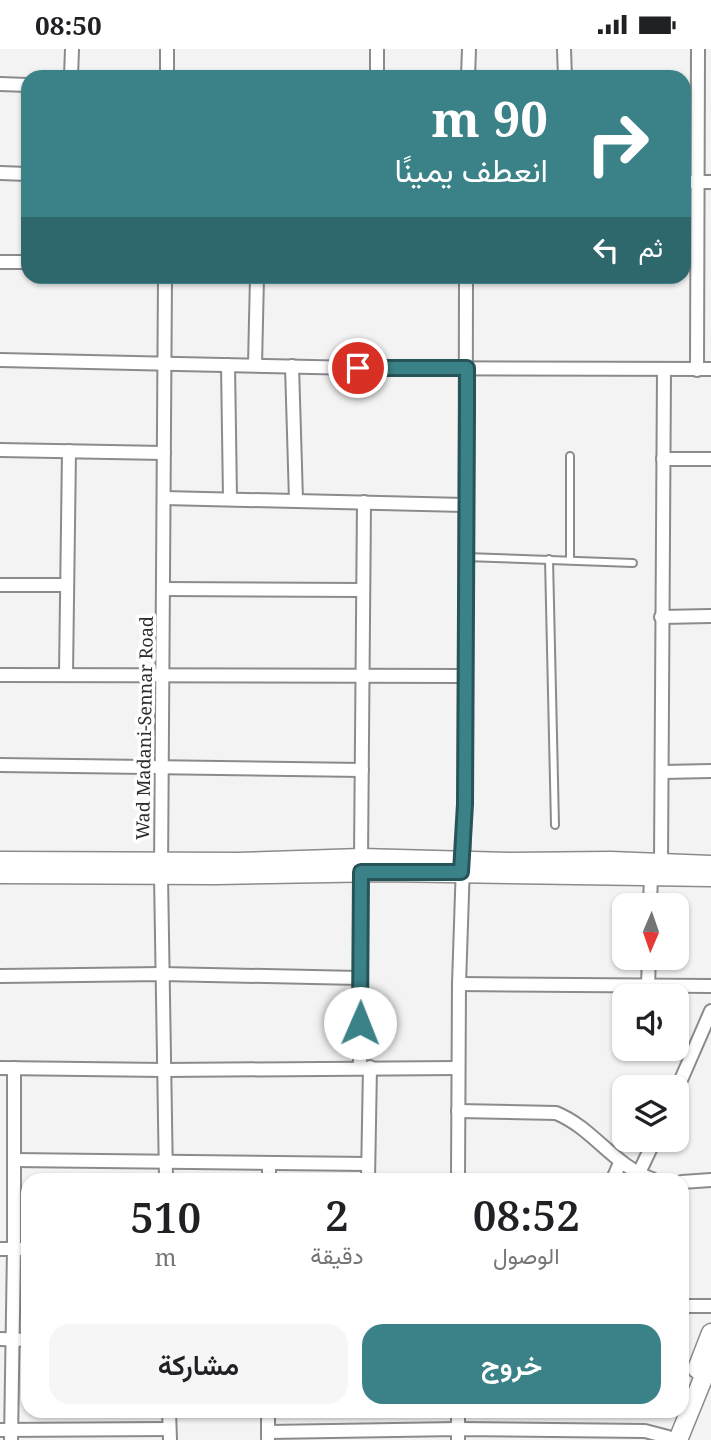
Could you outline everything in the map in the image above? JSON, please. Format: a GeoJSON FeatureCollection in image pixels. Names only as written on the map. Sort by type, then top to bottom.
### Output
{"type":"FeatureCollection","features":[{"type":"Feature","properties":{"kind":"street"},"geometry":{"type":"LineString","coordinates":[[71,70],[72,49]]}},
{"type":"Feature","properties":{"kind":"street"},"geometry":{"type":"LineString","coordinates":[[167,49],[167,70]]}},
{"type":"Feature","properties":{"kind":"street"},"geometry":{"type":"LineString","coordinates":[[377,49],[377,70]]}},
{"type":"Feature","properties":{"kind":"street"},"geometry":{"type":"LineString","coordinates":[[468,70],[469,49]]}},
{"type":"Feature","properties":{"kind":"street"},"geometry":{"type":"LineString","coordinates":[[564,49],[565,70]]}},
{"type":"Feature","properties":{"kind":"street"},"geometry":{"type":"LineString","coordinates":[[698,49],[691,88],[691,182],[711,182]]}},
{"type":"Feature","properties":{"kind":"street"},"geometry":{"type":"LineString","coordinates":[[0,84],[21,85]]}},
{"type":"Feature","properties":{"kind":"street"},"geometry":{"type":"LineString","coordinates":[[0,173],[21,174]]}},
{"type":"Feature","properties":{"kind":"street"},"geometry":{"type":"LineString","coordinates":[[0,262],[21,262]]}},
{"type":"Feature","properties":{"kind":"street","name":"Wad Madani-Sennar Road"},"geometry":{"type":"LineString","coordinates":[[165,284],[161,868],[166,1173]]}},
{"type":"Feature","properties":{"kind":"street"},"geometry":{"type":"LineString","coordinates":[[256,365],[257,284]]}},
{"type":"Feature","properties":{"kind":"street"},"geometry":{"type":"LineString","coordinates":[[458,1173],[458,984],[465,676],[466,284]]}},
{"type":"Feature","properties":{"kind":"street"},"geometry":{"type":"LineString","coordinates":[[691,284],[697,369]]}},
{"type":"Feature","properties":{"kind":"street"},"geometry":{"type":"LineString","coordinates":[[0,360],[164,365],[711,369]]}},
{"type":"Feature","properties":{"kind":"street"},"geometry":{"type":"LineString","coordinates":[[229,365],[230,498]]}},
{"type":"Feature","properties":{"kind":"street"},"geometry":{"type":"LineString","coordinates":[[292,366],[296,500]]}},
{"type":"Feature","properties":{"kind":"street"},"geometry":{"type":"LineString","coordinates":[[652,893],[662,772],[664,369]]}},
{"type":"Feature","properties":{"kind":"street"},"geometry":{"type":"LineString","coordinates":[[0,450],[164,453]]}},
{"type":"Feature","properties":{"kind":"street"},"geometry":{"type":"LineString","coordinates":[[66,674],[69,451]]}},
{"type":"Feature","properties":{"kind":"street"},"geometry":{"type":"LineString","coordinates":[[663,459],[711,459]]}},
{"type":"Feature","properties":{"kind":"street"},"geometry":{"type":"LineString","coordinates":[[164,498],[465,505]]}},
{"type":"Feature","properties":{"kind":"street"},"geometry":{"type":"LineString","coordinates":[[364,502],[360,978],[368,1173]]}},
{"type":"Feature","properties":{"kind":"street"},"geometry":{"type":"LineString","coordinates":[[0,585],[66,585]]}},
{"type":"Feature","properties":{"kind":"street"},"geometry":{"type":"LineString","coordinates":[[164,589],[362,590]]}},
{"type":"Feature","properties":{"kind":"street"},"geometry":{"type":"LineString","coordinates":[[661,617],[711,616]]}},
{"type":"Feature","properties":{"kind":"street"},"geometry":{"type":"LineString","coordinates":[[0,675],[465,676]]}},
{"type":"Feature","properties":{"kind":"street"},"geometry":{"type":"LineString","coordinates":[[0,765],[362,770]]}},
{"type":"Feature","properties":{"kind":"street"},"geometry":{"type":"LineString","coordinates":[[662,772],[711,771]]}},
{"type":"Feature","properties":{"kind":"street"},"geometry":{"type":"LineString","coordinates":[[0,860],[161,868]]}},
{"type":"Feature","properties":{"kind":"street"},"geometry":{"type":"LineString","coordinates":[[0,874],[249,862],[656,869],[711,865]]}},
{"type":"Feature","properties":{"kind":"street"},"geometry":{"type":"LineString","coordinates":[[656,869],[711,877]]}},
{"type":"Feature","properties":{"kind":"street"},"geometry":{"type":"LineString","coordinates":[[0,975],[162,974],[360,978]]}},
{"type":"Feature","properties":{"kind":"street"},"geometry":{"type":"LineString","coordinates":[[458,984],[612,985]]}},
{"type":"Feature","properties":{"kind":"street"},"geometry":{"type":"LineString","coordinates":[[689,986],[711,986]]}},
{"type":"Feature","properties":{"kind":"street"},"geometry":{"type":"LineString","coordinates":[[683,1075],[711,1011]]}},
{"type":"Feature","properties":{"kind":"street"},"geometry":{"type":"LineString","coordinates":[[169,1434],[7,1433],[7,1340],[14,1249],[14,1160],[7,1068],[458,1068]]}},
{"type":"Feature","properties":{"kind":"street"},"geometry":{"type":"LineString","coordinates":[[458,1111],[556,1113],[570,1119],[635,1173]]}},
{"type":"Feature","properties":{"kind":"street"},"geometry":{"type":"LineString","coordinates":[[639,1173],[648,1152]]}},
{"type":"Feature","properties":{"kind":"street"},"geometry":{"type":"LineString","coordinates":[[14,1160],[368,1164]]}},
{"type":"Feature","properties":{"kind":"street"},"geometry":{"type":"LineString","coordinates":[[269,1163],[269,1173]]}},
{"type":"Feature","properties":{"kind":"street"},"geometry":{"type":"LineString","coordinates":[[616,1173],[620,1163]]}},
{"type":"Feature","properties":{"kind":"street"},"geometry":{"type":"LineString","coordinates":[[689,1182],[711,1180]]}},
{"type":"Feature","properties":{"kind":"street"},"geometry":{"type":"LineString","coordinates":[[0,1249],[21,1249]]}},
{"type":"Feature","properties":{"kind":"street"},"geometry":{"type":"LineString","coordinates":[[689,1306],[711,1306]]}},
{"type":"Feature","properties":{"kind":"street"},"geometry":{"type":"LineString","coordinates":[[689,1386],[711,1333]]}},
{"type":"Feature","properties":{"kind":"street"},"geometry":{"type":"LineString","coordinates":[[689,1403],[711,1359]]}},
{"type":"Feature","properties":{"kind":"street"},"geometry":{"type":"LineString","coordinates":[[268,1418],[268,1436],[645,1431],[671,1439]]}},
{"type":"Feature","properties":{"kind":"street"},"geometry":{"type":"LineString","coordinates":[[671,1439],[677,1418]]}},
{"type":"Feature","properties":{"kind":"street"},"geometry":{"type":"LineString","coordinates":[[671,1439],[682,1418]]}},
{"type":"Feature","properties":{"kind":"lane"},"geometry":{"type":"LineString","coordinates":[[570,456],[570,559]]}},
{"type":"Feature","properties":{"kind":"lane"},"geometry":{"type":"LineString","coordinates":[[465,557],[633,563]]}},
{"type":"Feature","properties":{"kind":"lane"},"geometry":{"type":"LineString","coordinates":[[549,559],[555,825]]}},
{"type":"Feature","properties":{"kind":"route"},"geometry":{"type":"LineString","coordinates":[[358,368],[467,368],[465,804],[461,872],[361,872],[360,1023]]}}]}
